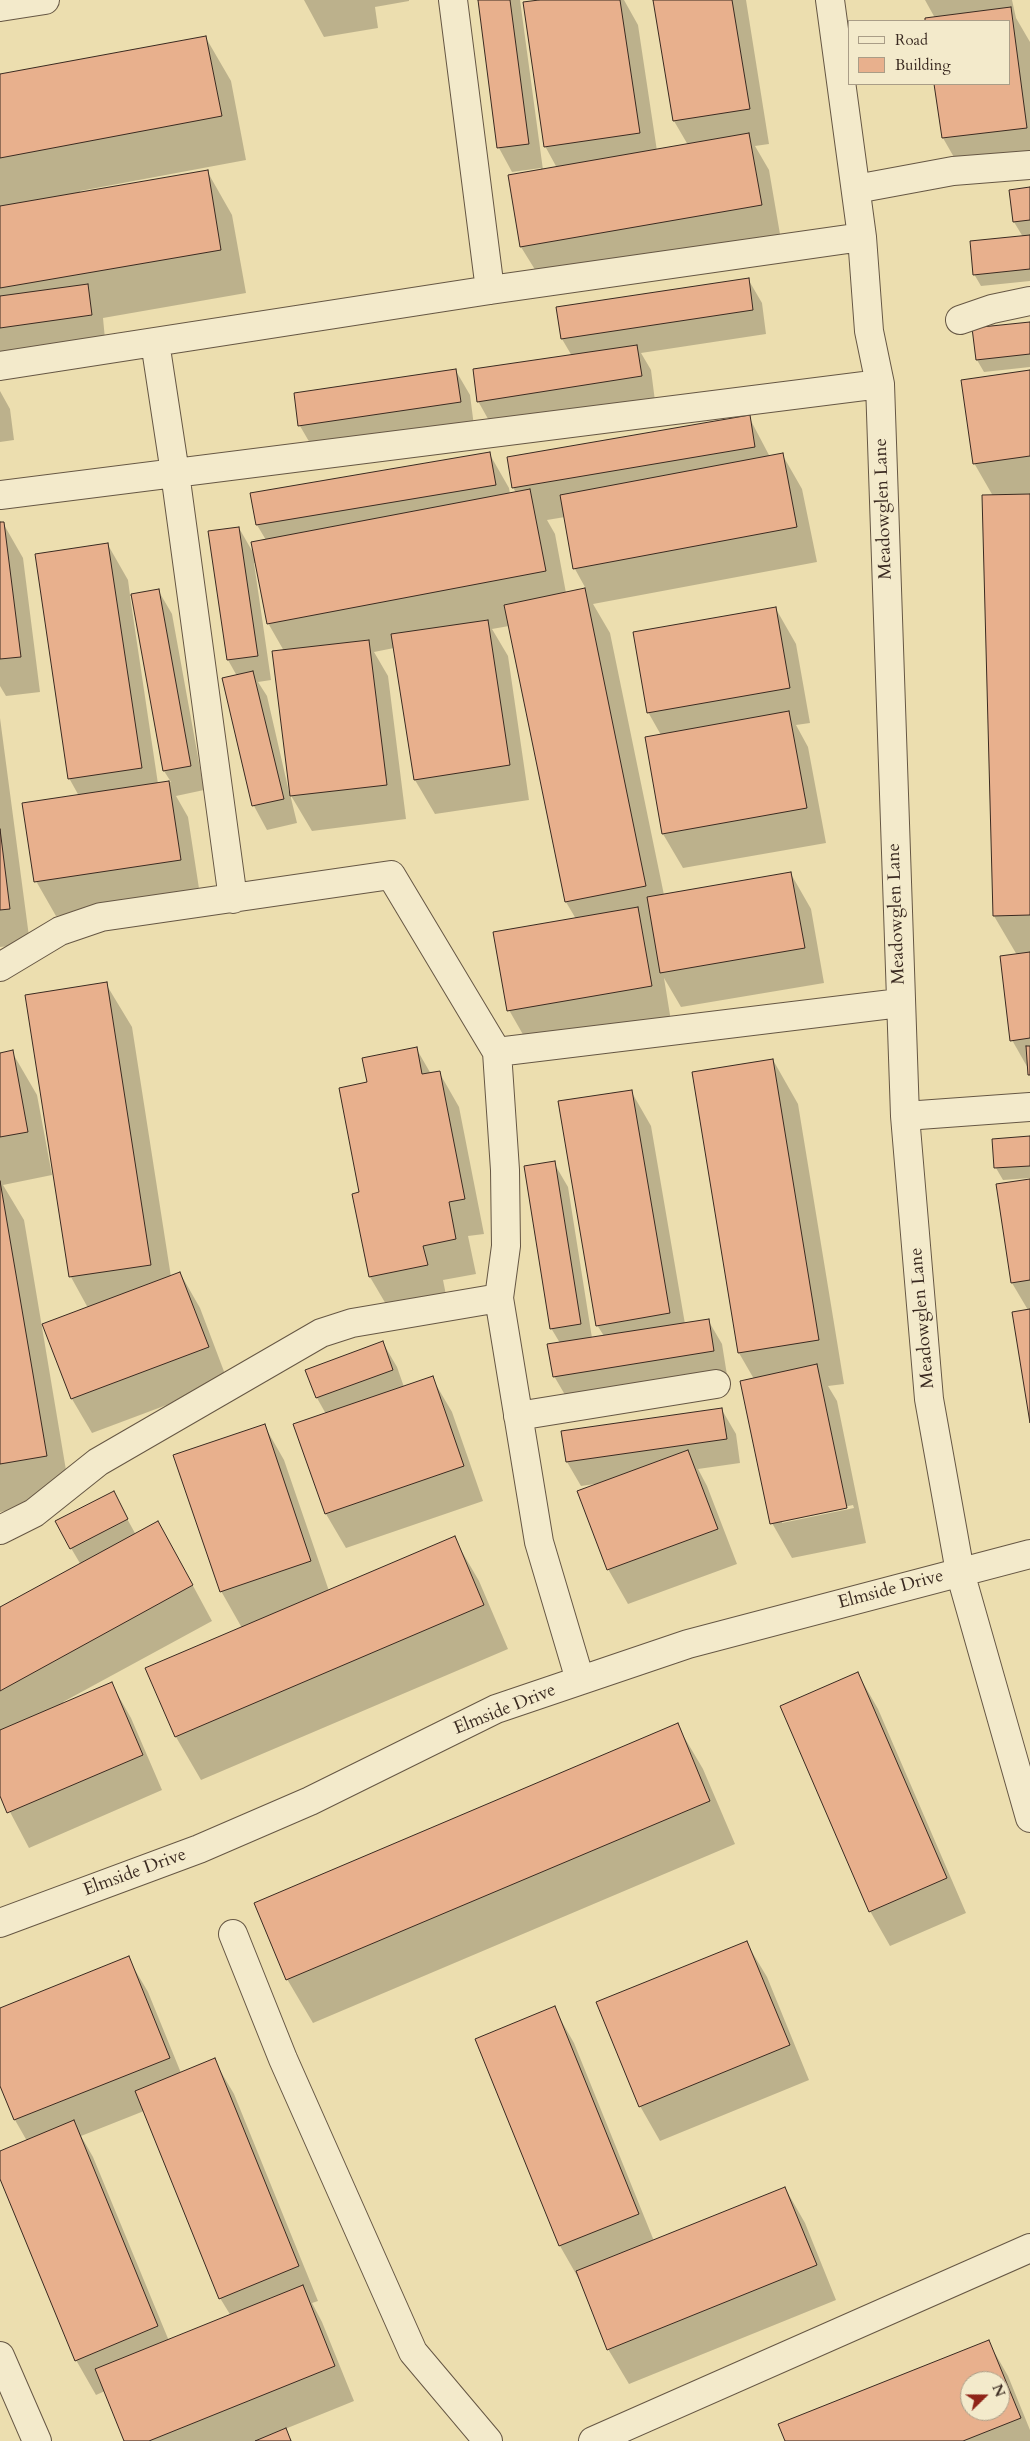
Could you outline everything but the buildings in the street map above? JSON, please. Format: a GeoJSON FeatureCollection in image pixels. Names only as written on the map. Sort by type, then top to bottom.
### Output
{"type":"FeatureCollection","features":[{"type":"Feature","properties":{"kind":"street"},"geometry":{"type":"LineString","coordinates":[[0,7],[45,0]]}},
{"type":"Feature","properties":{"kind":"street"},"geometry":{"type":"LineString","coordinates":[[453,0],[490,290]]}},
{"type":"Feature","properties":{"kind":"street","name":"Meadowglen Lane"},"geometry":{"type":"LineString","coordinates":[[830,0],[862,237],[869,331],[880,384],[905,1116],[930,1399],[960,1572],[1030,1818]]}},
{"type":"Feature","properties":{"kind":"street"},"geometry":{"type":"LineString","coordinates":[[856,189],[953,171],[1030,165]]}},
{"type":"Feature","properties":{"kind":"street"},"geometry":{"type":"LineString","coordinates":[[0,366],[490,290],[862,237]]}},
{"type":"Feature","properties":{"kind":"street"},"geometry":{"type":"LineString","coordinates":[[960,320],[992,309],[1030,301]]}},
{"type":"Feature","properties":{"kind":"street"},"geometry":{"type":"LineString","coordinates":[[155,342],[175,473],[233,899]]}},
{"type":"Feature","properties":{"kind":"street"},"geometry":{"type":"LineString","coordinates":[[0,495],[880,384]]}},
{"type":"Feature","properties":{"kind":"street"},"geometry":{"type":"LineString","coordinates":[[0,967],[60,930],[101,917],[391,875],[497,1052],[505,1170],[506,1246],[499,1298],[539,1542],[580,1680]]}},
{"type":"Feature","properties":{"kind":"street"},"geometry":{"type":"LineString","coordinates":[[497,1052],[900,1003]]}},
{"type":"Feature","properties":{"kind":"street"},"geometry":{"type":"LineString","coordinates":[[905,1116],[1030,1107]]}},
{"type":"Feature","properties":{"kind":"street"},"geometry":{"type":"LineString","coordinates":[[0,1530],[34,1513],[98,1462],[322,1333],[352,1323],[499,1298]]}},
{"type":"Feature","properties":{"kind":"street"},"geometry":{"type":"LineString","coordinates":[[518,1416],[716,1384]]}},
{"type":"Feature","properties":{"kind":"street","name":"Elmside Drive"},"geometry":{"type":"LineString","coordinates":[[0,1923],[199,1849],[310,1801],[496,1710],[688,1644],[1030,1554]]}},
{"type":"Feature","properties":{"kind":"street"},"geometry":{"type":"LineString","coordinates":[[233,1934],[283,2059],[413,2352],[488,2441]]}},
{"type":"Feature","properties":{"kind":"street"},"geometry":{"type":"LineString","coordinates":[[592,2441],[1030,2248]]}},
{"type":"Feature","properties":{"kind":"street"},"geometry":{"type":"LineString","coordinates":[[0,2356],[37,2441]]}}]}
